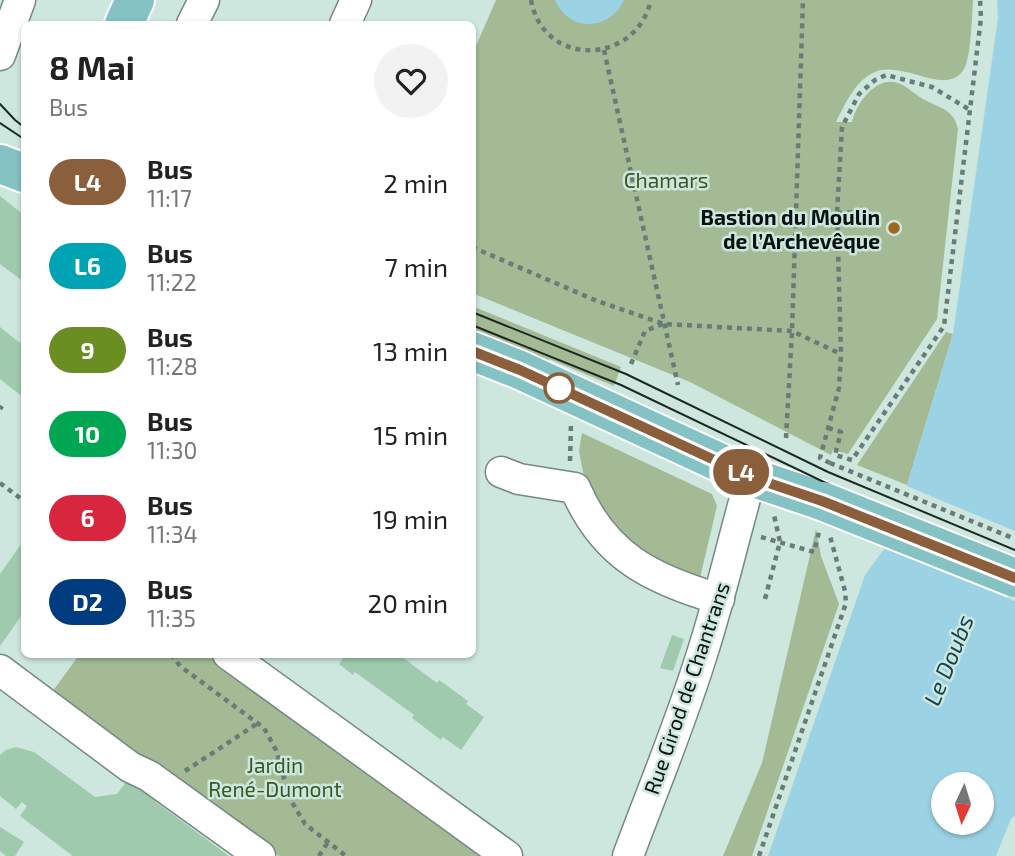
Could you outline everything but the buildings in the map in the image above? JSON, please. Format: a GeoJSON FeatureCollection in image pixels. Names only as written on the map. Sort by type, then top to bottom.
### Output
{"type":"FeatureCollection","features":[{"type":"Feature","properties":{"kind":"main road"},"geometry":{"type":"LineString","coordinates":[[125,21],[135,0]]}},
{"type":"Feature","properties":{"kind":"main road"},"geometry":{"type":"LineString","coordinates":[[150,21],[160,0]]}},
{"type":"Feature","properties":{"kind":"main road"},"geometry":{"type":"LineString","coordinates":[[0,152],[21,151]]}},
{"type":"Feature","properties":{"kind":"main road"},"geometry":{"type":"LineString","coordinates":[[0,164],[21,172]]}},
{"type":"Feature","properties":{"kind":"main road"},"geometry":{"type":"LineString","coordinates":[[476,353],[520,370],[751,477],[823,521],[1015,578]]}},
{"type":"Feature","properties":{"kind":"street"},"geometry":{"type":"LineString","coordinates":[[0,55],[20,0]]}},
{"type":"Feature","properties":{"kind":"street"},"geometry":{"type":"LineString","coordinates":[[194,21],[204,0]]}},
{"type":"Feature","properties":{"kind":"street"},"geometry":{"type":"LineString","coordinates":[[346,21],[356,0]]}},
{"type":"Feature","properties":{"kind":"street"},"geometry":{"type":"LineString","coordinates":[[501,472],[519,479],[575,488],[584,509],[605,537],[633,564],[663,580],[719,599]]}},
{"type":"Feature","properties":{"kind":"street","name":"Rue Girod de Chantrans"},"geometry":{"type":"LineString","coordinates":[[628,856],[701,658],[751,477]]}},
{"type":"Feature","properties":{"kind":"street"},"geometry":{"type":"LineString","coordinates":[[234,658],[507,856]]}},
{"type":"Feature","properties":{"kind":"street"},"geometry":{"type":"LineString","coordinates":[[9,673],[130,767],[149,776],[260,856]]}},
{"type":"Feature","properties":{"kind":"path"},"geometry":{"type":"LineString","coordinates":[[531,0],[541,25],[553,38],[568,47],[586,51],[604,50],[621,44],[635,33],[645,19],[651,0]]}},
{"type":"Feature","properties":{"kind":"path"},"geometry":{"type":"LineString","coordinates":[[786,438],[803,0]]}},
{"type":"Feature","properties":{"kind":"path"},"geometry":{"type":"LineString","coordinates":[[828,428],[841,432],[835,455],[852,460],[944,326],[981,18],[980,0]]}},
{"type":"Feature","properties":{"kind":"path"},"geometry":{"type":"LineString","coordinates":[[604,50],[678,386]]}},
{"type":"Feature","properties":{"kind":"path"},"geometry":{"type":"LineString","coordinates":[[970,110],[932,87],[886,75],[875,80],[859,94],[842,127],[837,213],[841,354],[839,388],[820,458],[1015,540]]}},
{"type":"Feature","properties":{"kind":"path"},"geometry":{"type":"LineString","coordinates":[[837,213],[863,212]]}},
{"type":"Feature","properties":{"kind":"path"},"geometry":{"type":"LineString","coordinates":[[476,249],[597,301],[664,324],[792,331],[841,354]]}},
{"type":"Feature","properties":{"kind":"path"},"geometry":{"type":"LineString","coordinates":[[631,364],[645,331],[664,324]]}},
{"type":"Feature","properties":{"kind":"path"},"geometry":{"type":"LineString","coordinates":[[572,420],[569,451],[575,488]]}},
{"type":"Feature","properties":{"kind":"path"},"geometry":{"type":"LineString","coordinates":[[0,483],[21,499]]}},
{"type":"Feature","properties":{"kind":"path"},"geometry":{"type":"LineString","coordinates":[[765,599],[780,542],[772,508]]}},
{"type":"Feature","properties":{"kind":"path"},"geometry":{"type":"LineString","coordinates":[[750,534],[814,552],[823,521]]}},
{"type":"Feature","properties":{"kind":"path"},"geometry":{"type":"LineString","coordinates":[[759,856],[846,603],[845,591],[823,521]]}},
{"type":"Feature","properties":{"kind":"path"},"geometry":{"type":"LineString","coordinates":[[174,658],[180,666],[264,728],[276,750],[290,799],[305,824],[346,856]]}},
{"type":"Feature","properties":{"kind":"path"},"geometry":{"type":"LineString","coordinates":[[184,772],[258,723]]}},
{"type":"Feature","properties":{"kind":"path"},"geometry":{"type":"LineString","coordinates":[[319,856],[328,842]]}},
{"type":"Feature","properties":{"kind":"green space","name":"Chamars"},"geometry":{"type":"Polygon","coordinates":[[[496,0],[973,0],[968,56],[964,69],[956,77],[936,80],[899,71],[875,72],[856,87],[836,122],[852,122],[868,93],[882,83],[890,82],[902,84],[947,111],[954,118],[958,129],[937,319],[848,454],[833,450],[831,455],[690,382],[476,295],[476,46],[496,0]]]}},
{"type":"Feature","properties":{"kind":"green space"},"geometry":{"type":"Polygon","coordinates":[[[476,308],[621,367],[614,386],[549,359],[546,365],[476,336],[476,308]]]}},
{"type":"Feature","properties":{"kind":"green space"},"geometry":{"type":"Polygon","coordinates":[[[946,332],[953,334],[907,485],[857,465],[946,332]]]}},
{"type":"Feature","properties":{"kind":"green space"},"geometry":{"type":"Polygon","coordinates":[[[582,433],[712,494],[717,506],[699,582],[635,551],[594,503],[579,451],[582,433]]]}},
{"type":"Feature","properties":{"kind":"green space"},"geometry":{"type":"Polygon","coordinates":[[[816,529],[821,556],[839,604],[752,856],[723,856],[762,763],[816,529]]]}},
{"type":"Feature","properties":{"kind":"green space","name":"Jardin René-Dumont"},"geometry":{"type":"Polygon","coordinates":[[[77,658],[216,658],[497,856],[279,856],[50,695],[77,658]]]}},
{"type":"Feature","properties":{"kind":"water"},"geometry":{"type":"Polygon","coordinates":[[[555,0],[624,0],[609,18],[590,24],[579,23],[570,18],[561,11],[555,0]]]}},
{"type":"Feature","properties":{"kind":"water","name":"Le Doubs"},"geometry":{"type":"Polygon","coordinates":[[[997,0],[1015,0],[1015,816],[1011,819],[996,856],[768,856],[865,575],[890,541],[953,334],[998,18],[997,0]]]}},
{"type":"Feature","properties":{"kind":"pier"},"geometry":{"type":"Polygon","coordinates":[[[904,485],[1015,531],[1015,601],[881,547],[887,539],[904,485]]]}},
{"type":"Feature","properties":{"kind":"tram line"},"geometry":{"type":"LineString","coordinates":[[0,104],[21,125]]}},
{"type":"Feature","properties":{"kind":"tram line"},"geometry":{"type":"LineString","coordinates":[[0,123],[21,137]]}},
{"type":"Feature","properties":{"kind":"tram line"},"geometry":{"type":"LineString","coordinates":[[476,314],[626,374],[828,472],[1015,550]]}},
{"type":"Feature","properties":{"kind":"tram line"},"geometry":{"type":"LineString","coordinates":[[476,327],[621,385],[826,483],[1015,561]]}},
{"type":"Feature","properties":{"kind":"bus line","name":"L4"},"geometry":{"type":"LineString","coordinates":[[476,353],[520,370],[751,477],[822,501],[1015,578]]}},
{"type":"Feature","properties":{"kind":"place","name":"Bastion du Moulin de l’Archevêque"},"geometry":{"type":"Point","coordinates":[894,228]}}]}
